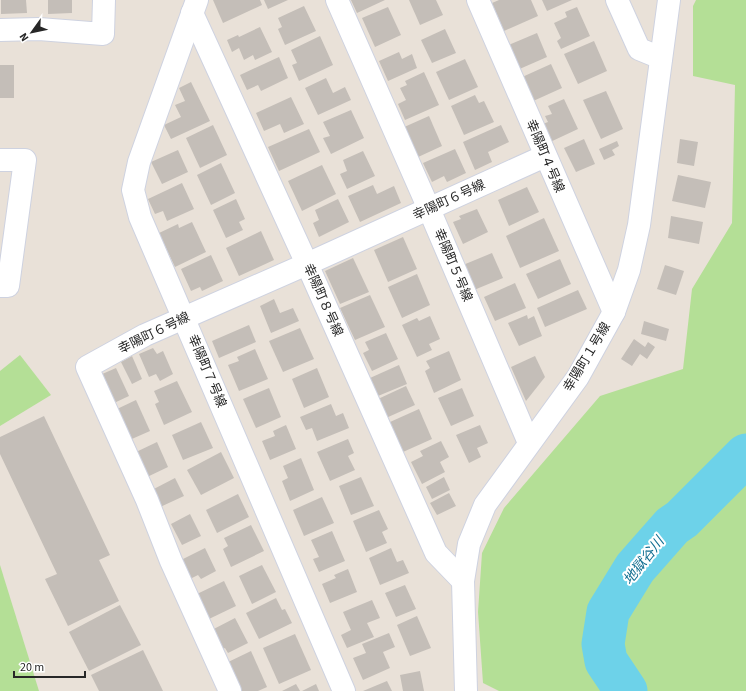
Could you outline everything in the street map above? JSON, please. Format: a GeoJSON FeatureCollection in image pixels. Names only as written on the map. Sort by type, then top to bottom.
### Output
{"type":"FeatureCollection","features":[{"type":"Feature","properties":{"kind":"street"},"geometry":{"type":"LineString","coordinates":[[0,30],[39,29],[103,34],[104,0]]}},
{"type":"Feature","properties":{"kind":"street","name":"幸陽町５号線"},"geometry":{"type":"LineString","coordinates":[[337,0],[429,209],[529,443]]}},
{"type":"Feature","properties":{"kind":"street","name":"幸陽町４号線"},"geometry":{"type":"LineString","coordinates":[[478,0],[614,312]]}},
{"type":"Feature","properties":{"kind":"street"},"geometry":{"type":"LineString","coordinates":[[617,0],[639,48],[661,58]]}},
{"type":"Feature","properties":{"kind":"street","name":"幸陽町１号線"},"geometry":{"type":"LineString","coordinates":[[466,691],[463,581],[469,544],[486,505],[529,443],[578,377],[614,312],[629,270],[639,225],[669,0]]}},
{"type":"Feature","properties":{"kind":"street","name":"幸陽町８号線"},"geometry":{"type":"LineString","coordinates":[[194,7],[436,553],[463,581]]}},
{"type":"Feature","properties":{"kind":"street","name":"幸陽町７号線"},"geometry":{"type":"LineString","coordinates":[[194,7],[139,162],[133,190],[140,217],[344,691]]}},
{"type":"Feature","properties":{"kind":"street","name":"幸陽町６号線"},"geometry":{"type":"LineString","coordinates":[[230,691],[171,561],[147,500],[87,367],[146,335],[184,317],[307,264],[545,156]]}},
{"type":"Feature","properties":{"kind":"street"},"geometry":{"type":"LineString","coordinates":[[0,160],[25,160],[8,286],[0,286]]}},
{"type":"Feature","properties":{"kind":"green space"},"geometry":{"type":"Polygon","coordinates":[[[696,0],[746,0],[746,691],[499,691],[483,683],[478,612],[482,553],[504,508],[600,396],[683,369],[692,289],[732,223],[735,85],[693,76],[693,6],[696,0]]]}},
{"type":"Feature","properties":{"kind":"green space"},"geometry":{"type":"Polygon","coordinates":[[[20,355],[51,395],[0,426],[0,371],[20,355]]]}},
{"type":"Feature","properties":{"kind":"green space"},"geometry":{"type":"Polygon","coordinates":[[[0,565],[39,691],[0,691],[0,565]]]}},
{"type":"Feature","properties":{"kind":"building"},"geometry":{"type":"Polygon","coordinates":[[[1,0],[26,0],[27,13],[1,14],[1,0]]]}},
{"type":"Feature","properties":{"kind":"building"},"geometry":{"type":"Polygon","coordinates":[[[48,0],[72,0],[72,13],[48,14],[48,0]]]}},
{"type":"Feature","properties":{"kind":"building"},"geometry":{"type":"Polygon","coordinates":[[[213,0],[260,0],[262,5],[223,23],[213,0]]]}},
{"type":"Feature","properties":{"kind":"building"},"geometry":{"type":"Polygon","coordinates":[[[264,0],[288,0],[268,9],[264,0]]]}},
{"type":"Feature","properties":{"kind":"building"},"geometry":{"type":"Polygon","coordinates":[[[351,0],[385,0],[357,13],[351,0]]]}},
{"type":"Feature","properties":{"kind":"building"},"geometry":{"type":"Polygon","coordinates":[[[409,0],[436,0],[443,15],[420,25],[409,0]]]}},
{"type":"Feature","properties":{"kind":"building"},"geometry":{"type":"Polygon","coordinates":[[[499,0],[531,0],[538,16],[504,31],[492,3],[499,0]]]}},
{"type":"Feature","properties":{"kind":"building"},"geometry":{"type":"Polygon","coordinates":[[[542,0],[572,0],[547,11],[542,0]]]}},
{"type":"Feature","properties":{"kind":"building"},"geometry":{"type":"Polygon","coordinates":[[[304,6],[316,31],[285,45],[278,29],[282,27],[278,18],[304,6]]]}},
{"type":"Feature","properties":{"kind":"building"},"geometry":{"type":"Polygon","coordinates":[[[388,7],[401,35],[375,47],[362,18],[388,7]]]}},
{"type":"Feature","properties":{"kind":"building"},"geometry":{"type":"Polygon","coordinates":[[[577,7],[590,36],[561,49],[557,41],[561,38],[554,23],[567,17],[565,12],[577,7]]]}},
{"type":"Feature","properties":{"kind":"building"},"geometry":{"type":"Polygon","coordinates":[[[260,27],[272,52],[255,60],[253,55],[244,60],[239,48],[232,52],[227,40],[238,35],[239,37],[260,27]]]}},
{"type":"Feature","properties":{"kind":"building"},"geometry":{"type":"Polygon","coordinates":[[[445,29],[456,53],[432,63],[421,40],[445,29]]]}},
{"type":"Feature","properties":{"kind":"building"},"geometry":{"type":"Polygon","coordinates":[[[537,33],[547,57],[515,71],[504,47],[537,33]]]}},
{"type":"Feature","properties":{"kind":"building"},"geometry":{"type":"Polygon","coordinates":[[[320,36],[333,65],[299,81],[292,65],[297,63],[291,50],[320,36]]]}},
{"type":"Feature","properties":{"kind":"building"},"geometry":{"type":"Polygon","coordinates":[[[594,41],[607,71],[578,84],[564,54],[594,41]]]}},
{"type":"Feature","properties":{"kind":"building"},"geometry":{"type":"Polygon","coordinates":[[[399,52],[402,59],[412,54],[417,68],[388,81],[379,61],[399,52]]]}},
{"type":"Feature","properties":{"kind":"building"},"geometry":{"type":"Polygon","coordinates":[[[279,57],[288,78],[261,91],[258,85],[247,90],[240,75],[279,57]]]}},
{"type":"Feature","properties":{"kind":"building"},"geometry":{"type":"Polygon","coordinates":[[[465,59],[478,87],[449,100],[436,72],[465,59]]]}},
{"type":"Feature","properties":{"kind":"building"},"geometry":{"type":"Polygon","coordinates":[[[551,64],[562,88],[531,102],[520,78],[551,64]]]}},
{"type":"Feature","properties":{"kind":"building"},"geometry":{"type":"Polygon","coordinates":[[[0,65],[14,65],[14,98],[0,98],[0,65]]]}},
{"type":"Feature","properties":{"kind":"building"},"geometry":{"type":"Polygon","coordinates":[[[424,72],[439,105],[405,120],[398,104],[406,100],[400,88],[407,85],[405,81],[424,72]]]}},
{"type":"Feature","properties":{"kind":"building"},"geometry":{"type":"Polygon","coordinates":[[[326,78],[333,93],[345,87],[351,100],[318,115],[305,88],[326,78]]]}},
{"type":"Feature","properties":{"kind":"building"},"geometry":{"type":"Polygon","coordinates":[[[191,82],[210,121],[171,139],[164,125],[181,117],[175,105],[185,101],[179,88],[191,82]]]}},
{"type":"Feature","properties":{"kind":"building"},"geometry":{"type":"Polygon","coordinates":[[[606,91],[623,129],[601,139],[583,100],[606,91]]]}},
{"type":"Feature","properties":{"kind":"building"},"geometry":{"type":"Polygon","coordinates":[[[475,95],[479,103],[484,101],[494,122],[464,135],[451,106],[475,95]]]}},
{"type":"Feature","properties":{"kind":"building"},"geometry":{"type":"Polygon","coordinates":[[[291,97],[304,124],[284,133],[280,124],[264,131],[256,113],[291,97]]]}},
{"type":"Feature","properties":{"kind":"building"},"geometry":{"type":"Polygon","coordinates":[[[564,99],[578,129],[548,143],[540,125],[548,122],[545,116],[552,114],[548,106],[564,99]]]}},
{"type":"Feature","properties":{"kind":"building"},"geometry":{"type":"Polygon","coordinates":[[[351,110],[364,138],[331,154],[323,138],[330,136],[323,122],[351,110]]]}},
{"type":"Feature","properties":{"kind":"building"},"geometry":{"type":"Polygon","coordinates":[[[429,116],[442,146],[416,158],[402,128],[429,116]]]}},
{"type":"Feature","properties":{"kind":"building"},"geometry":{"type":"Polygon","coordinates":[[[213,125],[227,155],[200,168],[186,138],[213,125]]]}},
{"type":"Feature","properties":{"kind":"building"},"geometry":{"type":"Polygon","coordinates":[[[501,125],[509,142],[488,152],[492,162],[475,170],[463,142],[501,125]]]}},
{"type":"Feature","properties":{"kind":"building"},"geometry":{"type":"Polygon","coordinates":[[[309,129],[320,152],[279,171],[268,147],[309,129]]]}},
{"type":"Feature","properties":{"kind":"building"},"geometry":{"type":"Polygon","coordinates":[[[584,139],[595,164],[576,172],[564,148],[584,139]]]}},
{"type":"Feature","properties":{"kind":"building"},"geometry":{"type":"Polygon","coordinates":[[[680,139],[698,142],[694,166],[677,163],[680,139]]]}},
{"type":"Feature","properties":{"kind":"building"},"geometry":{"type":"Polygon","coordinates":[[[617,141],[619,146],[612,150],[615,155],[604,160],[599,149],[617,141]]]}},
{"type":"Feature","properties":{"kind":"building"},"geometry":{"type":"Polygon","coordinates":[[[455,149],[466,173],[447,182],[444,176],[432,182],[423,163],[455,149]]]}},
{"type":"Feature","properties":{"kind":"building"},"geometry":{"type":"Polygon","coordinates":[[[178,150],[188,172],[162,184],[151,162],[178,150]]]}},
{"type":"Feature","properties":{"kind":"building"},"geometry":{"type":"Polygon","coordinates":[[[363,151],[375,176],[347,189],[340,174],[347,171],[343,160],[363,151]]]}},
{"type":"Feature","properties":{"kind":"building"},"geometry":{"type":"Polygon","coordinates":[[[221,163],[235,193],[211,205],[197,175],[221,163]]]}},
{"type":"Feature","properties":{"kind":"building"},"geometry":{"type":"Polygon","coordinates":[[[322,165],[336,194],[302,211],[288,181],[322,165]]]}},
{"type":"Feature","properties":{"kind":"building"},"geometry":{"type":"Polygon","coordinates":[[[678,175],[711,182],[705,208],[672,201],[678,175]]]}},
{"type":"Feature","properties":{"kind":"building"},"geometry":{"type":"Polygon","coordinates":[[[182,183],[194,209],[167,221],[163,211],[155,214],[148,199],[182,183]]]}},
{"type":"Feature","properties":{"kind":"building"},"geometry":{"type":"Polygon","coordinates":[[[373,185],[377,194],[394,186],[401,203],[360,222],[348,196],[373,185]]]}},
{"type":"Feature","properties":{"kind":"building"},"geometry":{"type":"Polygon","coordinates":[[[527,187],[539,212],[509,226],[498,200],[527,187]]]}},
{"type":"Feature","properties":{"kind":"building"},"geometry":{"type":"Polygon","coordinates":[[[236,199],[245,219],[239,222],[243,230],[226,238],[213,210],[236,199]]]}},
{"type":"Feature","properties":{"kind":"building"},"geometry":{"type":"Polygon","coordinates":[[[338,199],[349,222],[319,237],[313,223],[319,220],[315,210],[338,199]]]}},
{"type":"Feature","properties":{"kind":"building"},"geometry":{"type":"Polygon","coordinates":[[[477,209],[488,232],[463,244],[453,222],[461,219],[459,216],[477,209]]]}},
{"type":"Feature","properties":{"kind":"building"},"geometry":{"type":"Polygon","coordinates":[[[671,216],[703,222],[699,244],[668,238],[671,216]]]}},
{"type":"Feature","properties":{"kind":"building"},"geometry":{"type":"Polygon","coordinates":[[[544,218],[559,251],[520,268],[506,236],[544,218]]]}},
{"type":"Feature","properties":{"kind":"building"},"geometry":{"type":"Polygon","coordinates":[[[192,222],[206,252],[175,267],[159,233],[178,224],[179,228],[192,222]]]}},
{"type":"Feature","properties":{"kind":"building"},"geometry":{"type":"Polygon","coordinates":[[[261,231],[274,260],[239,276],[226,248],[261,231]]]}},
{"type":"Feature","properties":{"kind":"building"},"geometry":{"type":"Polygon","coordinates":[[[403,237],[417,269],[388,282],[374,250],[403,237]]]}},
{"type":"Feature","properties":{"kind":"building"},"geometry":{"type":"Polygon","coordinates":[[[492,253],[503,278],[474,290],[463,265],[492,253]]]}},
{"type":"Feature","properties":{"kind":"building"},"geometry":{"type":"Polygon","coordinates":[[[211,255],[223,281],[202,291],[200,287],[191,291],[181,269],[211,255]]]}},
{"type":"Feature","properties":{"kind":"building"},"geometry":{"type":"Polygon","coordinates":[[[353,258],[369,292],[340,304],[325,271],[353,258]]]}},
{"type":"Feature","properties":{"kind":"building"},"geometry":{"type":"Polygon","coordinates":[[[560,259],[571,284],[538,299],[526,274],[560,259]]]}},
{"type":"Feature","properties":{"kind":"building"},"geometry":{"type":"Polygon","coordinates":[[[665,265],[684,271],[676,295],[657,289],[665,265]]]}},
{"type":"Feature","properties":{"kind":"building"},"geometry":{"type":"Polygon","coordinates":[[[417,274],[430,305],[402,318],[388,287],[417,274]]]}},
{"type":"Feature","properties":{"kind":"building"},"geometry":{"type":"Polygon","coordinates":[[[515,283],[526,308],[495,321],[484,297],[515,283]]]}},
{"type":"Feature","properties":{"kind":"building"},"geometry":{"type":"Polygon","coordinates":[[[578,290],[587,309],[545,327],[537,308],[578,290]]]}},
{"type":"Feature","properties":{"kind":"building"},"geometry":{"type":"Polygon","coordinates":[[[370,295],[385,327],[355,340],[340,308],[370,295]]]}},
{"type":"Feature","properties":{"kind":"building"},"geometry":{"type":"Polygon","coordinates":[[[274,299],[280,313],[293,308],[299,321],[271,333],[260,306],[274,299]]]}},
{"type":"Feature","properties":{"kind":"building"},"geometry":{"type":"Polygon","coordinates":[[[527,315],[528,319],[534,316],[542,336],[519,346],[508,323],[527,315]]]}},
{"type":"Feature","properties":{"kind":"building"},"geometry":{"type":"Polygon","coordinates":[[[430,316],[440,339],[429,344],[432,350],[417,357],[402,325],[417,318],[419,321],[430,316]]]}},
{"type":"Feature","properties":{"kind":"building"},"geometry":{"type":"Polygon","coordinates":[[[644,321],[669,329],[666,341],[641,334],[644,321]]]}},
{"type":"Feature","properties":{"kind":"building"},"geometry":{"type":"Polygon","coordinates":[[[249,325],[256,342],[219,358],[212,341],[249,325]]]}},
{"type":"Feature","properties":{"kind":"building"},"geometry":{"type":"Polygon","coordinates":[[[300,328],[314,359],[283,372],[269,341],[300,328]]]}},
{"type":"Feature","properties":{"kind":"building"},"geometry":{"type":"Polygon","coordinates":[[[386,333],[398,359],[372,371],[363,353],[369,350],[365,342],[386,333]]]}},
{"type":"Feature","properties":{"kind":"building"},"geometry":{"type":"Polygon","coordinates":[[[634,339],[645,347],[648,342],[655,347],[647,359],[640,354],[632,366],[621,359],[634,339]]]}},
{"type":"Feature","properties":{"kind":"building"},"geometry":{"type":"Polygon","coordinates":[[[153,348],[157,354],[163,351],[173,374],[160,381],[156,374],[149,377],[139,354],[153,348]]]}},
{"type":"Feature","properties":{"kind":"building"},"geometry":{"type":"Polygon","coordinates":[[[255,349],[268,379],[239,391],[228,365],[239,361],[237,357],[255,349]]]}},
{"type":"Feature","properties":{"kind":"building"},"geometry":{"type":"Polygon","coordinates":[[[449,351],[461,380],[434,393],[425,371],[430,368],[426,361],[449,351]]]}},
{"type":"Feature","properties":{"kind":"building"},"geometry":{"type":"Polygon","coordinates":[[[132,356],[142,379],[132,384],[121,362],[132,356]]]}},
{"type":"Feature","properties":{"kind":"building"},"geometry":{"type":"Polygon","coordinates":[[[535,356],[545,377],[526,401],[511,367],[535,356]]]}},
{"type":"Feature","properties":{"kind":"building"},"geometry":{"type":"Polygon","coordinates":[[[399,365],[407,384],[378,396],[370,378],[399,365]]]}},
{"type":"Feature","properties":{"kind":"building"},"geometry":{"type":"Polygon","coordinates":[[[116,368],[129,396],[114,403],[100,375],[116,368]]]}},
{"type":"Feature","properties":{"kind":"building"},"geometry":{"type":"Polygon","coordinates":[[[317,368],[329,397],[304,408],[292,379],[317,368]]]}},
{"type":"Feature","properties":{"kind":"building"},"geometry":{"type":"Polygon","coordinates":[[[177,381],[192,412],[164,425],[155,404],[159,402],[154,391],[177,381]]]}},
{"type":"Feature","properties":{"kind":"building"},"geometry":{"type":"Polygon","coordinates":[[[406,386],[415,405],[386,418],[378,399],[406,386]]]}},
{"type":"Feature","properties":{"kind":"building"},"geometry":{"type":"Polygon","coordinates":[[[269,388],[281,417],[256,428],[243,399],[269,388]]]}},
{"type":"Feature","properties":{"kind":"building"},"geometry":{"type":"Polygon","coordinates":[[[462,388],[474,416],[451,426],[438,398],[462,388]]]}},
{"type":"Feature","properties":{"kind":"building"},"geometry":{"type":"Polygon","coordinates":[[[136,400],[150,431],[125,442],[117,409],[136,400]]]}},
{"type":"Feature","properties":{"kind":"building"},"geometry":{"type":"Polygon","coordinates":[[[331,404],[336,416],[343,413],[349,428],[317,441],[312,428],[306,430],[300,417],[331,404]]]}},
{"type":"Feature","properties":{"kind":"building"},"geometry":{"type":"Polygon","coordinates":[[[419,409],[432,439],[403,452],[390,422],[419,409]]]}},
{"type":"Feature","properties":{"kind":"building"},"geometry":{"type":"Polygon","coordinates":[[[44,416],[110,555],[99,560],[119,601],[68,626],[45,579],[57,574],[0,454],[0,437],[44,416]]]}},
{"type":"Feature","properties":{"kind":"building"},"geometry":{"type":"Polygon","coordinates":[[[201,422],[213,448],[183,460],[172,435],[201,422]]]}},
{"type":"Feature","properties":{"kind":"building"},"geometry":{"type":"Polygon","coordinates":[[[286,425],[296,449],[270,460],[262,441],[275,436],[273,431],[286,425]]]}},
{"type":"Feature","properties":{"kind":"building"},"geometry":{"type":"Polygon","coordinates":[[[480,425],[488,443],[477,448],[481,457],[469,463],[456,435],[480,425]]]}},
{"type":"Feature","properties":{"kind":"building"},"geometry":{"type":"Polygon","coordinates":[[[348,439],[354,453],[348,456],[355,470],[330,481],[317,452],[348,439]]]}},
{"type":"Feature","properties":{"kind":"building"},"geometry":{"type":"Polygon","coordinates":[[[441,441],[449,457],[440,462],[445,472],[422,484],[411,462],[423,456],[420,451],[441,441]]]}},
{"type":"Feature","properties":{"kind":"building"},"geometry":{"type":"Polygon","coordinates":[[[157,442],[168,467],[145,478],[134,453],[157,442]]]}},
{"type":"Feature","properties":{"kind":"building"},"geometry":{"type":"Polygon","coordinates":[[[221,452],[234,478],[201,495],[187,470],[221,452]]]}},
{"type":"Feature","properties":{"kind":"building"},"geometry":{"type":"Polygon","coordinates":[[[301,458],[314,490],[290,501],[282,481],[288,478],[283,466],[301,458]]]}},
{"type":"Feature","properties":{"kind":"building"},"geometry":{"type":"Polygon","coordinates":[[[361,477],[374,506],[351,515],[339,486],[361,477]]]}},
{"type":"Feature","properties":{"kind":"building"},"geometry":{"type":"Polygon","coordinates":[[[444,477],[450,490],[432,499],[426,487],[444,477]]]}},
{"type":"Feature","properties":{"kind":"building"},"geometry":{"type":"Polygon","coordinates":[[[175,478],[184,496],[158,508],[150,491],[175,478]]]}},
{"type":"Feature","properties":{"kind":"building"},"geometry":{"type":"Polygon","coordinates":[[[449,493],[456,506],[437,515],[430,503],[449,493]]]}},
{"type":"Feature","properties":{"kind":"building"},"geometry":{"type":"Polygon","coordinates":[[[238,494],[249,517],[217,533],[206,510],[238,494]]]}},
{"type":"Feature","properties":{"kind":"building"},"geometry":{"type":"Polygon","coordinates":[[[322,497],[334,523],[304,536],[293,510],[322,497]]]}},
{"type":"Feature","properties":{"kind":"building"},"geometry":{"type":"Polygon","coordinates":[[[379,510],[388,529],[382,532],[387,543],[366,552],[353,521],[379,510]]]}},
{"type":"Feature","properties":{"kind":"building"},"geometry":{"type":"Polygon","coordinates":[[[190,514],[201,536],[182,545],[171,524],[190,514]]]}},
{"type":"Feature","properties":{"kind":"building"},"geometry":{"type":"Polygon","coordinates":[[[251,525],[264,551],[231,567],[223,549],[228,546],[224,538],[251,525]]]}},
{"type":"Feature","properties":{"kind":"building"},"geometry":{"type":"Polygon","coordinates":[[[332,531],[345,561],[319,572],[313,559],[319,557],[311,540],[332,531]]]}},
{"type":"Feature","properties":{"kind":"building"},"geometry":{"type":"Polygon","coordinates":[[[205,548],[216,571],[201,579],[198,575],[190,579],[181,560],[205,548]]]}},
{"type":"Feature","properties":{"kind":"building"},"geometry":{"type":"Polygon","coordinates":[[[391,548],[397,562],[403,560],[409,573],[380,585],[369,558],[391,548]]]}},
{"type":"Feature","properties":{"kind":"building"},"geometry":{"type":"Polygon","coordinates":[[[262,565],[276,592],[252,604],[239,576],[262,565]]]}},
{"type":"Feature","properties":{"kind":"building"},"geometry":{"type":"Polygon","coordinates":[[[348,569],[357,592],[330,603],[322,584],[336,578],[334,575],[348,569]]]}},
{"type":"Feature","properties":{"kind":"building"},"geometry":{"type":"Polygon","coordinates":[[[224,581],[236,606],[209,619],[197,594],[224,581]]]}},
{"type":"Feature","properties":{"kind":"building"},"geometry":{"type":"Polygon","coordinates":[[[405,585],[416,609],[396,617],[385,593],[405,585]]]}},
{"type":"Feature","properties":{"kind":"building"},"geometry":{"type":"Polygon","coordinates":[[[276,598],[282,610],[285,609],[292,623],[259,639],[246,613],[276,598]]]}},
{"type":"Feature","properties":{"kind":"building"},"geometry":{"type":"Polygon","coordinates":[[[372,600],[380,618],[367,623],[374,637],[347,648],[341,635],[351,630],[343,612],[372,600]]]}},
{"type":"Feature","properties":{"kind":"building"},"geometry":{"type":"Polygon","coordinates":[[[120,605],[141,645],[89,671],[69,632],[120,605]]]}},
{"type":"Feature","properties":{"kind":"building"},"geometry":{"type":"Polygon","coordinates":[[[417,616],[431,648],[410,656],[397,625],[417,616]]]}},
{"type":"Feature","properties":{"kind":"building"},"geometry":{"type":"Polygon","coordinates":[[[235,618],[248,643],[228,653],[225,648],[218,651],[208,632],[235,618]]]}},
{"type":"Feature","properties":{"kind":"building"},"geometry":{"type":"Polygon","coordinates":[[[389,633],[395,647],[383,652],[390,668],[363,680],[353,658],[366,653],[362,644],[389,633]]]}},
{"type":"Feature","properties":{"kind":"building"},"geometry":{"type":"Polygon","coordinates":[[[295,634],[311,670],[279,684],[263,648],[295,634]]]}},
{"type":"Feature","properties":{"kind":"building"},"geometry":{"type":"Polygon","coordinates":[[[143,650],[163,691],[99,691],[91,675],[143,650]]]}},
{"type":"Feature","properties":{"kind":"building"},"geometry":{"type":"Polygon","coordinates":[[[251,651],[267,687],[258,691],[234,691],[222,665],[251,651]]]}},
{"type":"Feature","properties":{"kind":"building"},"geometry":{"type":"Polygon","coordinates":[[[420,671],[424,691],[403,691],[400,675],[420,671]]]}},
{"type":"Feature","properties":{"kind":"building"},"geometry":{"type":"Polygon","coordinates":[[[387,681],[392,691],[363,691],[387,681]]]}},
{"type":"Feature","properties":{"kind":"building"},"geometry":{"type":"Polygon","coordinates":[[[296,684],[300,691],[282,691],[296,684]]]}},
{"type":"Feature","properties":{"kind":"building"},"geometry":{"type":"Polygon","coordinates":[[[316,684],[319,691],[302,691],[316,684]]]}},
{"type":"Feature","properties":{"kind":"waterway","name":"地獄谷川"},"geometry":{"type":"LineString","coordinates":[[626,691],[606,661],[603,644],[608,612],[635,568],[672,526],[682,519],[746,455]]}}]}
